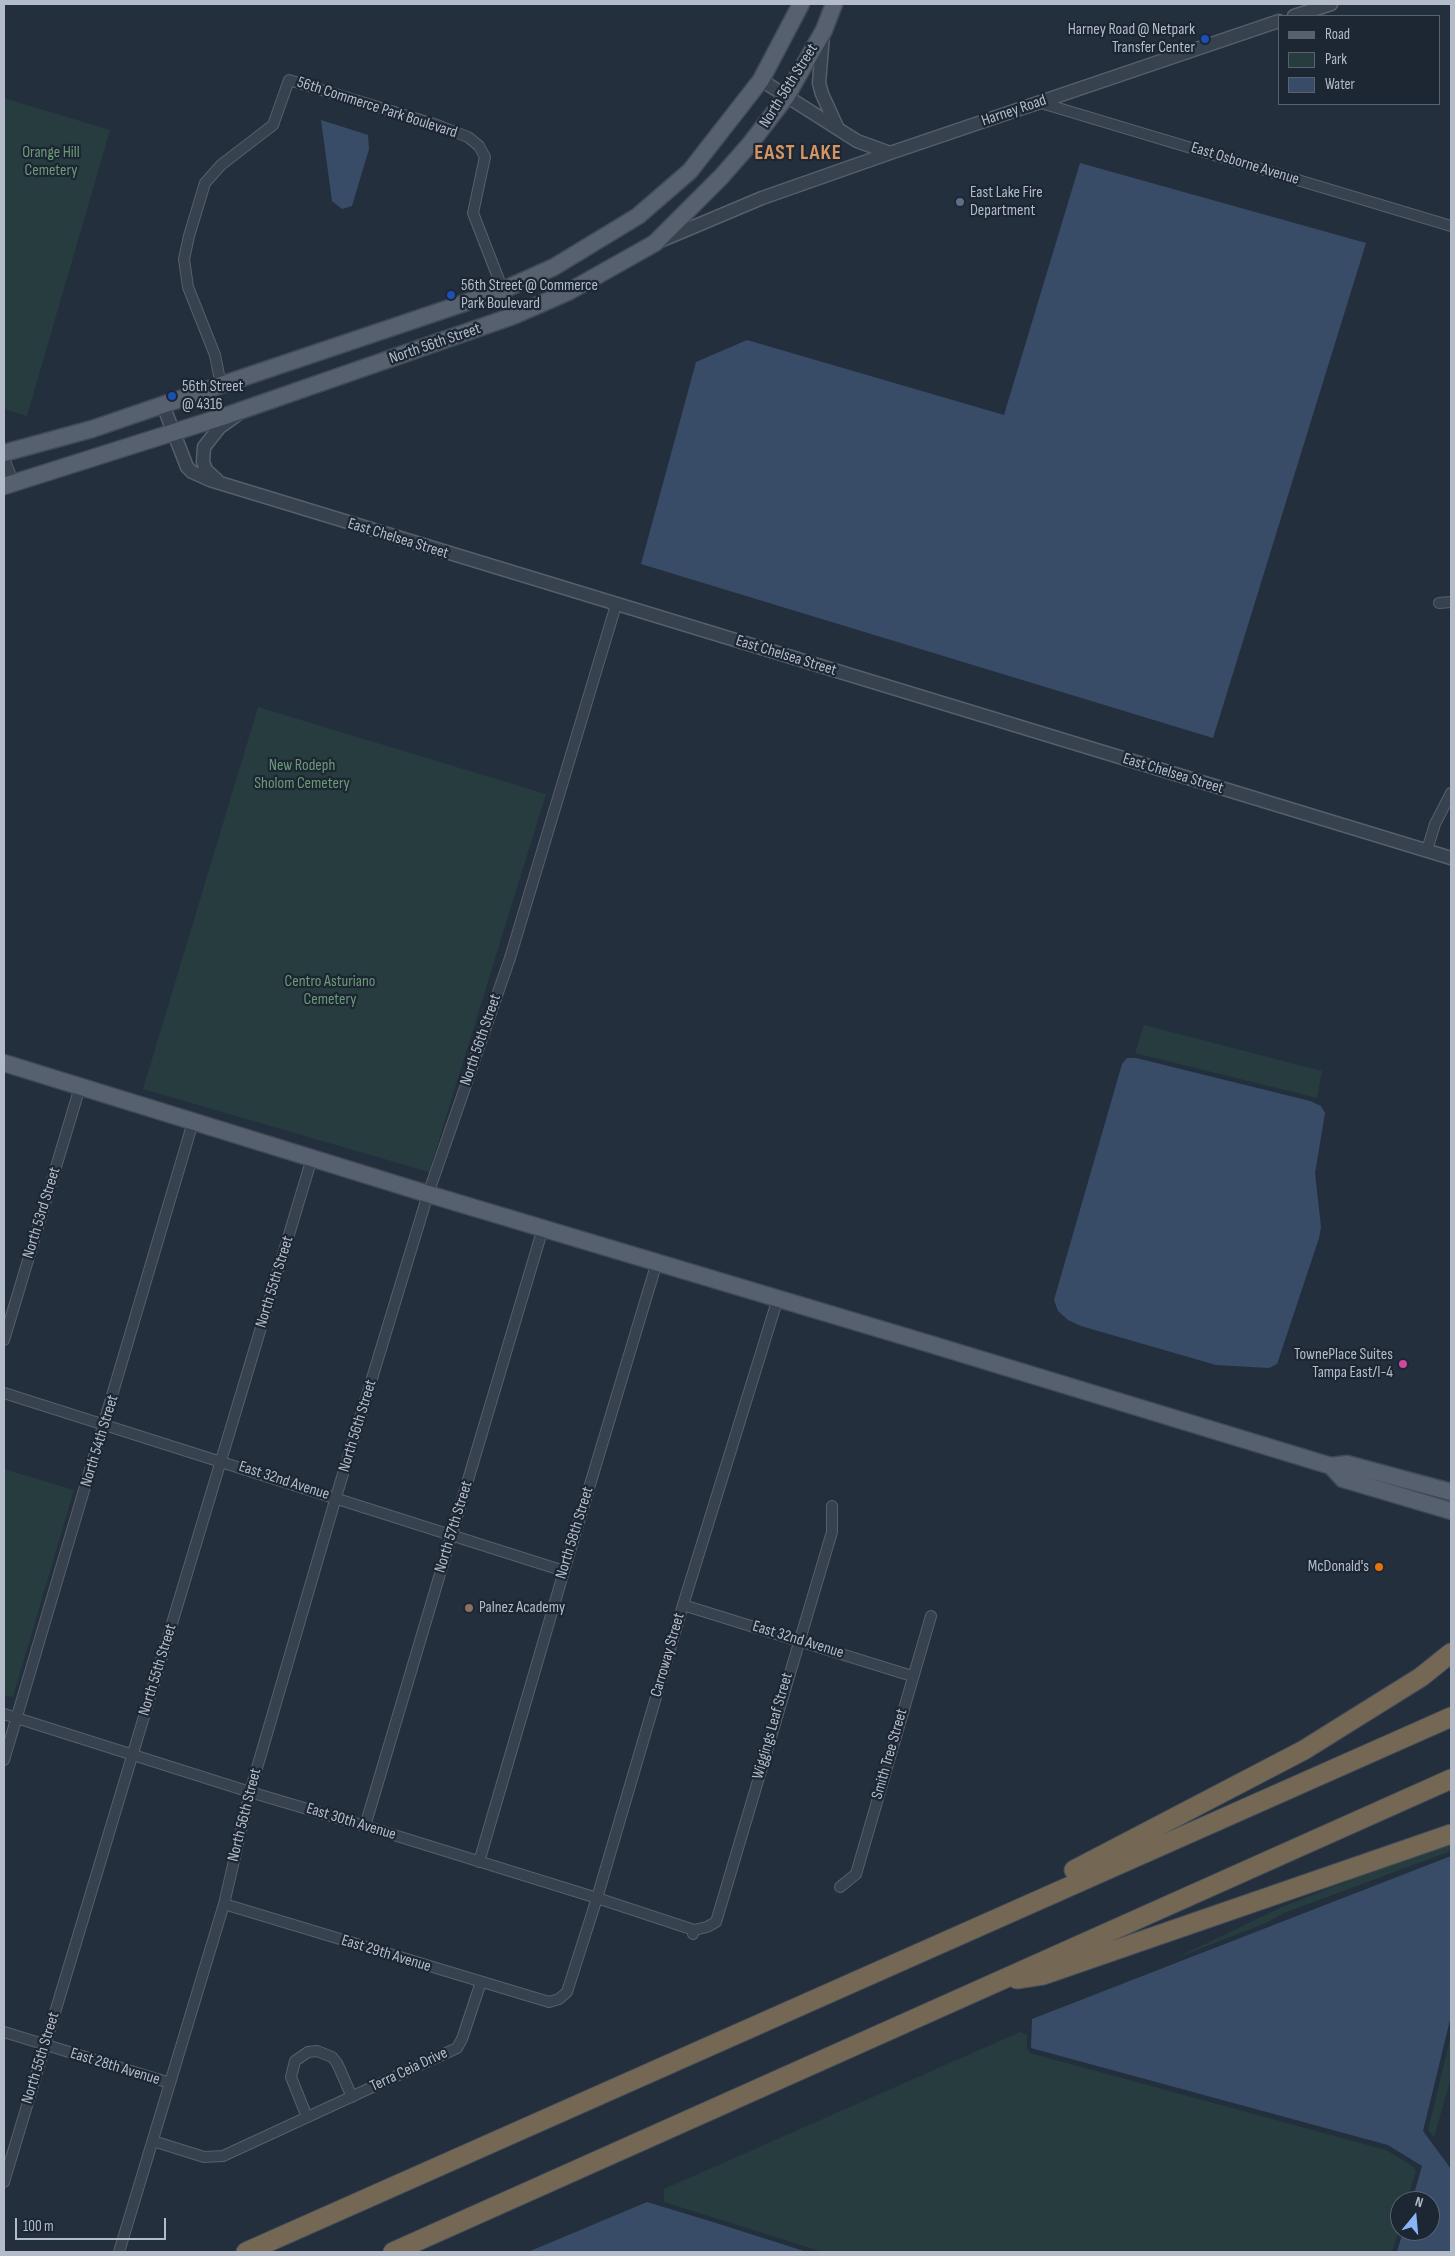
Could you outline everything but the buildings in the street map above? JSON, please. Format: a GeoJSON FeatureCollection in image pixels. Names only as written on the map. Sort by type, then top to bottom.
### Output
{"type":"FeatureCollection","features":[{"type":"Feature","properties":{"kind":"highway"},"geometry":{"type":"LineString","coordinates":[[911,1955],[1304,1750],[1420,1677],[1451,1654]]}},
{"type":"Feature","properties":{"kind":"highway"},"geometry":{"type":"LineString","coordinates":[[246,2252],[911,1955],[1451,1717]]}},
{"type":"Feature","properties":{"kind":"highway"},"geometry":{"type":"LineString","coordinates":[[393,2252],[1451,1779]]}},
{"type":"Feature","properties":{"kind":"highway"},"geometry":{"type":"LineString","coordinates":[[996,1982],[1043,1975],[1451,1834]]}},
{"type":"Feature","properties":{"kind":"main road","name":"North 56th Street"},"geometry":{"type":"LineString","coordinates":[[4,453],[92,429],[163,405],[503,290],[554,267],[638,216],[690,171],[761,80],[801,4]]}},
{"type":"Feature","properties":{"kind":"main road","name":"North 56th Street"},"geometry":{"type":"LineString","coordinates":[[9,484],[243,410],[513,316],[568,292],[655,243],[722,177],[786,97],[824,30],[834,4]]}},
{"type":"Feature","properties":{"kind":"main road"},"geometry":{"type":"LineString","coordinates":[[4,1063],[428,1194],[1331,1466],[1347,1464],[1451,1492]]}},
{"type":"Feature","properties":{"kind":"main road"},"geometry":{"type":"LineString","coordinates":[[1331,1466],[1343,1479],[1451,1511]]}},
{"type":"Feature","properties":{"kind":"street"},"geometry":{"type":"LineString","coordinates":[[1297,15],[1331,4]]}},
{"type":"Feature","properties":{"kind":"street","name":"Harney Road"},"geometry":{"type":"LineString","coordinates":[[655,243],[762,198],[1038,102],[1278,22]]}},
{"type":"Feature","properties":{"kind":"street"},"geometry":{"type":"LineString","coordinates":[[824,30],[819,83],[822,94],[838,128]]}},
{"type":"Feature","properties":{"kind":"street","name":"56th Commerce Park Boulevard"},"geometry":{"type":"LineString","coordinates":[[221,385],[215,355],[188,287],[184,259],[189,236],[205,183],[221,165],[272,125],[289,80],[437,126],[468,137],[479,146],[485,157],[473,213],[513,316]]}},
{"type":"Feature","properties":{"kind":"street"},"geometry":{"type":"LineString","coordinates":[[761,80],[857,141],[890,153]]}},
{"type":"Feature","properties":{"kind":"street","name":"East Osborne Avenue"},"geometry":{"type":"LineString","coordinates":[[1038,102],[1451,226]]}},
{"type":"Feature","properties":{"kind":"street","name":"East Chelsea Street"},"geometry":{"type":"LineString","coordinates":[[163,405],[187,467],[192,472],[225,486],[1451,858]]}},
{"type":"Feature","properties":{"kind":"street"},"geometry":{"type":"LineString","coordinates":[[225,486],[206,470],[203,462],[204,447],[219,428],[243,410]]}},
{"type":"Feature","properties":{"kind":"street"},"geometry":{"type":"LineString","coordinates":[[4,459],[9,484]]}},
{"type":"Feature","properties":{"kind":"street"},"geometry":{"type":"LineString","coordinates":[[1439,604],[1451,602]]}},
{"type":"Feature","properties":{"kind":"street","name":"North 56th Street"},"geometry":{"type":"LineString","coordinates":[[119,2252],[224,1904],[250,1792],[336,1498],[428,1194],[510,958],[616,605]]}},
{"type":"Feature","properties":{"kind":"street"},"geometry":{"type":"LineString","coordinates":[[1426,850],[1435,824],[1451,794]]}},
{"type":"Feature","properties":{"kind":"street","name":"North 53rd Street"},"geometry":{"type":"LineString","coordinates":[[4,1340],[80,1087]]}},
{"type":"Feature","properties":{"kind":"street","name":"North 54th Street"},"geometry":{"type":"LineString","coordinates":[[4,1760],[105,1425],[193,1122]]}},
{"type":"Feature","properties":{"kind":"street","name":"North 55th Street"},"geometry":{"type":"LineString","coordinates":[[4,2182],[312,1158]]}},
{"type":"Feature","properties":{"kind":"street","name":"North 57th Street"},"geometry":{"type":"LineString","coordinates":[[366,1826],[543,1228]]}},
{"type":"Feature","properties":{"kind":"street","name":"North 58th Street"},"geometry":{"type":"LineString","coordinates":[[479,1862],[564,1570],[657,1262]]}},
{"type":"Feature","properties":{"kind":"street","name":"Carroway Street"},"geometry":{"type":"LineString","coordinates":[[549,2002],[559,1999],[566,1992],[597,1898],[683,1605],[778,1298]]}},
{"type":"Feature","properties":{"kind":"street","name":"East 32nd Avenue"},"geometry":{"type":"LineString","coordinates":[[4,1393],[222,1460],[452,1536],[564,1570]]}},
{"type":"Feature","properties":{"kind":"street","name":"Wiggings Leaf Street"},"geometry":{"type":"LineString","coordinates":[[694,1932],[716,1922],[798,1640],[832,1532],[832,1506]]}},
{"type":"Feature","properties":{"kind":"street","name":"East 32nd Avenue"},"geometry":{"type":"LineString","coordinates":[[683,1605],[912,1676]]}},
{"type":"Feature","properties":{"kind":"street","name":"Smith Tree Street"},"geometry":{"type":"LineString","coordinates":[[840,1887],[856,1874],[931,1616]]}},
{"type":"Feature","properties":{"kind":"street","name":"East 30th Avenue"},"geometry":{"type":"LineString","coordinates":[[4,1714],[250,1792],[597,1898],[694,1932]]}},
{"type":"Feature","properties":{"kind":"street","name":"East 29th Avenue"},"geometry":{"type":"LineString","coordinates":[[224,1904],[549,2002]]}},
{"type":"Feature","properties":{"kind":"street","name":"Terra Ceia Drive"},"geometry":{"type":"LineString","coordinates":[[152,2141],[204,2156],[223,2156],[457,2048],[462,2039],[481,1982]]}},
{"type":"Feature","properties":{"kind":"street","name":"East 28th Avenue"},"geometry":{"type":"LineString","coordinates":[[4,2032],[170,2083]]}},
{"type":"Feature","properties":{"kind":"street","name":"Terra Ceia Drive"},"geometry":{"type":"LineString","coordinates":[[307,2117],[291,2077],[295,2061],[308,2052],[317,2051],[332,2057],[338,2063],[352,2097]]}},
{"type":"Feature","properties":{"kind":"green space","name":"Orange Hill Cemetery"},"geometry":{"type":"Polygon","coordinates":[[[4,98],[110,130],[27,416],[4,409],[4,98]]]}},
{"type":"Feature","properties":{"kind":"green space","name":"Centro Asturiano Cemetery"},"geometry":{"type":"Polygon","coordinates":[[[258,707],[546,794],[429,1172],[143,1089],[258,707]]]}},
{"type":"Feature","properties":{"kind":"green space"},"geometry":{"type":"Polygon","coordinates":[[[1144,1025],[1322,1071],[1317,1098],[1135,1053],[1144,1025]]]}},
{"type":"Feature","properties":{"kind":"green space"},"geometry":{"type":"Polygon","coordinates":[[[4,1469],[74,1490],[13,1697],[4,1695],[4,1469]]]}},
{"type":"Feature","properties":{"kind":"green space"},"geometry":{"type":"Polygon","coordinates":[[[1451,1841],[1451,1851],[1284,1913],[1266,1923],[1174,1959],[1284,1906],[1451,1841]]]}},
{"type":"Feature","properties":{"kind":"green space"},"geometry":{"type":"Polygon","coordinates":[[[1020,2032],[1027,2035],[1027,2048],[1030,2053],[1386,2150],[1414,2167],[1416,2171],[1410,2191],[1390,2191],[1390,2241],[1395,2241],[1392,2252],[823,2252],[664,2202],[664,2189],[1020,2032]]]}},
{"type":"Feature","properties":{"kind":"green space"},"geometry":{"type":"Polygon","coordinates":[[[1451,2035],[1451,2078],[1434,2137],[1428,2130],[1451,2035]]]}},
{"type":"Feature","properties":{"kind":"water"},"geometry":{"type":"Polygon","coordinates":[[[321,120],[368,135],[369,149],[352,206],[342,209],[332,201],[321,120]]]}},
{"type":"Feature","properties":{"kind":"water"},"geometry":{"type":"Polygon","coordinates":[[[1080,163],[1366,243],[1213,738],[641,564],[696,362],[747,340],[1004,415],[1080,163]]]}},
{"type":"Feature","properties":{"kind":"water"},"geometry":{"type":"Polygon","coordinates":[[[1127,1058],[1136,1058],[1310,1101],[1321,1106],[1325,1113],[1315,1173],[1321,1227],[1319,1238],[1277,1364],[1269,1368],[1216,1365],[1081,1326],[1068,1320],[1058,1311],[1054,1300],[1122,1064],[1127,1058]]]}},
{"type":"Feature","properties":{"kind":"water"},"geometry":{"type":"Polygon","coordinates":[[[1451,1856],[1451,2016],[1423,2131],[1451,2169],[1451,2252],[1397,2252],[1400,2241],[1440,2241],[1440,2191],[1415,2191],[1422,2166],[1388,2145],[1031,2048],[1032,2019],[1451,1856]]]}},
{"type":"Feature","properties":{"kind":"water"},"geometry":{"type":"Polygon","coordinates":[[[647,2202],[716,2223],[807,2252],[528,2252],[647,2202]]]}},
{"type":"Feature","properties":{"kind":"place","name":"Harney Road @ Netpark Transfer Center"},"geometry":{"type":"Point","coordinates":[1205,39]}},
{"type":"Feature","properties":{"kind":"place","name":"East Lake Fire Department"},"geometry":{"type":"Point","coordinates":[960,202]}},
{"type":"Feature","properties":{"kind":"place","name":"56th Street @ Commerce Park Boulevard"},"geometry":{"type":"Point","coordinates":[451,295]}},
{"type":"Feature","properties":{"kind":"place","name":"56th Street @ 4316"},"geometry":{"type":"Point","coordinates":[172,396]}},
{"type":"Feature","properties":{"kind":"place","name":"TownePlace Suites Tampa East/I-4"},"geometry":{"type":"Point","coordinates":[1403,1364]}},
{"type":"Feature","properties":{"kind":"place","name":"McDonald's"},"geometry":{"type":"Point","coordinates":[1379,1567]}},
{"type":"Feature","properties":{"kind":"place","name":"Palnez Academy"},"geometry":{"type":"Point","coordinates":[469,1608]}},
{"type":"Feature","properties":{"kind":"district","name":"EAST LAKE"},"geometry":{"type":"Point","coordinates":[798,154]}},
{"type":"Feature","properties":{"kind":"park label","name":"New Rodeph Sholom Cemetery"},"geometry":{"type":"Point","coordinates":[302,775]}}]}
